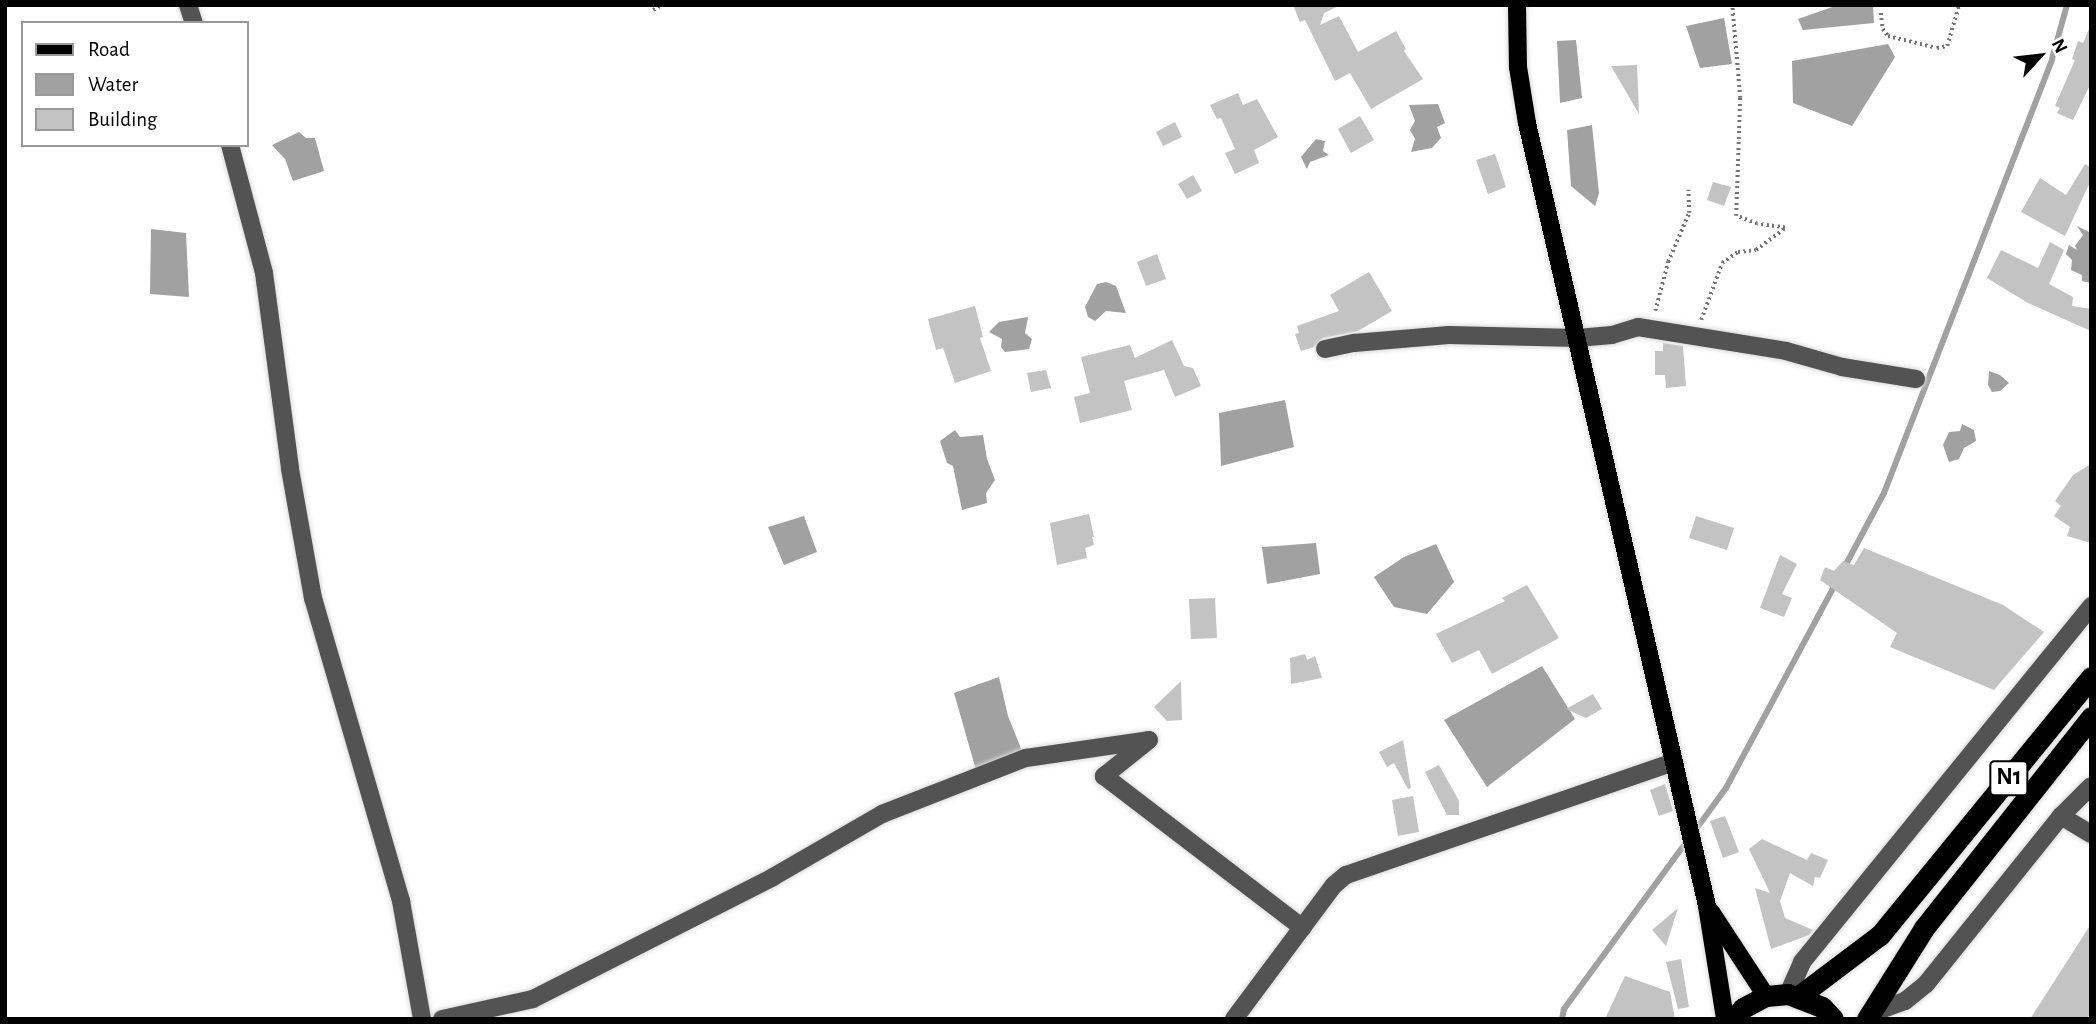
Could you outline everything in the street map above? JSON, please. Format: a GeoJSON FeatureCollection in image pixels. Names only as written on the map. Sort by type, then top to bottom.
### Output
{"type":"FeatureCollection","features":[{"type":"Feature","properties":{"kind":"highway","name":"N1"},"geometry":{"type":"LineString","coordinates":[[1794,995],[1880,935],[1928,880],[2091,677]]}},
{"type":"Feature","properties":{"kind":"highway","name":"N1"},"geometry":{"type":"LineString","coordinates":[[1868,1017],[1903,957],[1948,896],[2091,717]]}},
{"type":"Feature","properties":{"kind":"highway"},"geometry":{"type":"LineString","coordinates":[[1734,1019],[1743,1008],[1766,996],[1794,995],[1822,1007],[1833,1019]]}},
{"type":"Feature","properties":{"kind":"main road"},"geometry":{"type":"LineString","coordinates":[[1517,5],[1518,67],[1522,96],[1577,338],[1580,365],[1707,906],[1725,1019]]}},
{"type":"Feature","properties":{"kind":"main road"},"geometry":{"type":"LineString","coordinates":[[1707,906],[1766,996]]}},
{"type":"Feature","properties":{"kind":"street"},"geometry":{"type":"LineString","coordinates":[[231,147],[264,273],[290,469],[313,598],[401,901],[422,1019]]}},
{"type":"Feature","properties":{"kind":"street"},"geometry":{"type":"LineString","coordinates":[[1325,349],[1354,343],[1449,335],[1577,338],[1612,335],[1639,327],[1786,351],[1843,367],[1916,379]]}},
{"type":"Feature","properties":{"kind":"street"},"geometry":{"type":"LineString","coordinates":[[1794,995],[1802,962],[2091,606]]}},
{"type":"Feature","properties":{"kind":"street"},"geometry":{"type":"LineString","coordinates":[[442,1019],[533,999],[773,877],[882,814],[1026,758],[1149,740],[1104,776],[1303,928]]}},
{"type":"Feature","properties":{"kind":"street"},"geometry":{"type":"LineString","coordinates":[[1234,1019],[1334,885],[1346,875],[1674,762]]}},
{"type":"Feature","properties":{"kind":"street"},"geometry":{"type":"LineString","coordinates":[[1868,1017],[1905,1002],[1926,984],[2061,816],[2091,786]]}},
{"type":"Feature","properties":{"kind":"street"},"geometry":{"type":"LineString","coordinates":[[2061,816],[2091,834]]}},
{"type":"Feature","properties":{"kind":"path"},"geometry":{"type":"LineString","coordinates":[[653,10],[662,5]]}},
{"type":"Feature","properties":{"kind":"path"},"geometry":{"type":"LineString","coordinates":[[1694,334],[1722,263],[1738,252],[1756,250],[1784,228],[1757,224],[1736,216],[1740,98],[1732,5]]}},
{"type":"Feature","properties":{"kind":"path"},"geometry":{"type":"LineString","coordinates":[[1881,13],[1882,29],[1888,36],[1937,48],[1947,46],[1959,5]]}},
{"type":"Feature","properties":{"kind":"path"},"geometry":{"type":"LineString","coordinates":[[1649,330],[1668,262],[1689,213],[1688,190]]}},
{"type":"Feature","properties":{"kind":"water"},"geometry":{"type":"Polygon","coordinates":[[[1838,5],[1873,5],[1874,23],[1803,30],[1798,19],[1838,5]]]}},
{"type":"Feature","properties":{"kind":"water"},"geometry":{"type":"Polygon","coordinates":[[[1724,18],[1732,64],[1700,68],[1686,26],[1724,18]]]}},
{"type":"Feature","properties":{"kind":"water"},"geometry":{"type":"Polygon","coordinates":[[[1576,40],[1582,98],[1560,103],[1557,41],[1576,40]]]}},
{"type":"Feature","properties":{"kind":"water"},"geometry":{"type":"Polygon","coordinates":[[[1888,44],[1895,57],[1852,126],[1793,103],[1792,61],[1888,44]]]}},
{"type":"Feature","properties":{"kind":"water"},"geometry":{"type":"Polygon","coordinates":[[[1438,104],[1445,123],[1437,127],[1441,138],[1432,148],[1411,152],[1415,139],[1410,130],[1415,121],[1409,105],[1438,104]]]}},
{"type":"Feature","properties":{"kind":"water"},"geometry":{"type":"Polygon","coordinates":[[[1592,125],[1599,193],[1595,206],[1571,186],[1567,130],[1592,125]]]}},
{"type":"Feature","properties":{"kind":"water"},"geometry":{"type":"Polygon","coordinates":[[[299,132],[306,138],[315,138],[324,171],[293,181],[285,159],[272,145],[299,132]]]}},
{"type":"Feature","properties":{"kind":"water"},"geometry":{"type":"Polygon","coordinates":[[[1316,139],[1325,141],[1323,151],[1329,155],[1310,162],[1307,169],[1301,157],[1316,139]]]}},
{"type":"Feature","properties":{"kind":"water"},"geometry":{"type":"Polygon","coordinates":[[[2077,226],[2091,233],[2091,283],[2082,281],[2082,275],[2071,270],[2072,260],[2066,254],[2069,245],[2077,250],[2075,246],[2083,235],[2077,226]]]}},
{"type":"Feature","properties":{"kind":"water"},"geometry":{"type":"Polygon","coordinates":[[[151,229],[186,233],[189,297],[150,294],[151,229]]]}},
{"type":"Feature","properties":{"kind":"water"},"geometry":{"type":"Polygon","coordinates":[[[1106,282],[1116,286],[1126,313],[1106,311],[1095,321],[1088,317],[1085,307],[1097,284],[1106,282]]]}},
{"type":"Feature","properties":{"kind":"water"},"geometry":{"type":"Polygon","coordinates":[[[1028,317],[1025,333],[1032,339],[1029,349],[1005,352],[1001,347],[1002,339],[989,332],[999,322],[1028,317]]]}},
{"type":"Feature","properties":{"kind":"water"},"geometry":{"type":"Polygon","coordinates":[[[1989,371],[2000,375],[2009,383],[2000,391],[1992,392],[1988,385],[1989,371]]]}},
{"type":"Feature","properties":{"kind":"water"},"geometry":{"type":"Polygon","coordinates":[[[1285,400],[1294,447],[1221,466],[1219,413],[1285,400]]]}},
{"type":"Feature","properties":{"kind":"water"},"geometry":{"type":"Polygon","coordinates":[[[1962,424],[1974,430],[1976,441],[1964,448],[1959,459],[1949,462],[1943,445],[1949,432],[1960,431],[1962,424]]]}},
{"type":"Feature","properties":{"kind":"water"},"geometry":{"type":"Polygon","coordinates":[[[955,430],[960,437],[983,435],[987,459],[995,480],[986,493],[987,503],[962,510],[953,466],[947,463],[940,441],[955,430]]]}},
{"type":"Feature","properties":{"kind":"water"},"geometry":{"type":"Polygon","coordinates":[[[804,516],[817,552],[784,565],[768,527],[804,516]]]}},
{"type":"Feature","properties":{"kind":"water"},"geometry":{"type":"Polygon","coordinates":[[[1316,543],[1320,574],[1267,584],[1262,547],[1316,543]]]}},
{"type":"Feature","properties":{"kind":"water"},"geometry":{"type":"Polygon","coordinates":[[[1436,544],[1454,582],[1427,614],[1394,607],[1374,577],[1404,557],[1436,544]]]}},
{"type":"Feature","properties":{"kind":"water"},"geometry":{"type":"Polygon","coordinates":[[[1542,666],[1575,719],[1487,787],[1444,720],[1542,666]]]}},
{"type":"Feature","properties":{"kind":"water"},"geometry":{"type":"Polygon","coordinates":[[[999,677],[1008,716],[1022,751],[976,770],[954,693],[999,677]]]}},
{"type":"Feature","properties":{"kind":"building"},"geometry":{"type":"Polygon","coordinates":[[[1293,5],[1341,5],[1324,13],[1320,25],[1339,16],[1358,52],[1396,31],[1406,49],[1404,51],[1423,79],[1371,109],[1350,73],[1335,81],[1305,20],[1300,22],[1293,5]]]}},
{"type":"Feature","properties":{"kind":"building"},"geometry":{"type":"Polygon","coordinates":[[[2091,25],[2091,83],[2073,120],[2057,113],[2060,108],[2055,106],[2075,60],[2072,59],[2078,41],[2083,43],[2091,25]]]}},
{"type":"Feature","properties":{"kind":"building"},"geometry":{"type":"Polygon","coordinates":[[[1637,65],[1639,114],[1611,66],[1637,65]]]}},
{"type":"Feature","properties":{"kind":"building"},"geometry":{"type":"Polygon","coordinates":[[[1238,93],[1243,105],[1257,99],[1278,137],[1254,150],[1259,163],[1235,174],[1225,153],[1235,149],[1221,118],[1217,119],[1210,105],[1238,93]]]}},
{"type":"Feature","properties":{"kind":"building"},"geometry":{"type":"Polygon","coordinates":[[[1360,116],[1374,140],[1351,153],[1338,129],[1360,116]]]}},
{"type":"Feature","properties":{"kind":"building"},"geometry":{"type":"Polygon","coordinates":[[[1175,122],[1182,137],[1163,146],[1156,132],[1175,122]]]}},
{"type":"Feature","properties":{"kind":"building"},"geometry":{"type":"Polygon","coordinates":[[[1495,154],[1506,187],[1488,194],[1476,160],[1495,154]]]}},
{"type":"Feature","properties":{"kind":"building"},"geometry":{"type":"Polygon","coordinates":[[[2085,164],[2091,168],[2091,180],[2065,236],[2021,212],[2040,178],[2066,195],[2085,164]]]}},
{"type":"Feature","properties":{"kind":"building"},"geometry":{"type":"Polygon","coordinates":[[[1193,175],[1202,191],[1187,199],[1178,184],[1193,175]]]}},
{"type":"Feature","properties":{"kind":"building"},"geometry":{"type":"Polygon","coordinates":[[[1713,182],[1731,187],[1724,206],[1707,200],[1713,182]]]}},
{"type":"Feature","properties":{"kind":"building"},"geometry":{"type":"Polygon","coordinates":[[[2050,242],[2064,250],[2049,284],[2073,297],[2072,306],[2091,309],[2091,331],[2028,303],[1987,278],[2001,250],[2038,268],[2050,242]]]}},
{"type":"Feature","properties":{"kind":"building"},"geometry":{"type":"Polygon","coordinates":[[[1157,254],[1166,279],[1146,286],[1137,262],[1157,254]]]}},
{"type":"Feature","properties":{"kind":"building"},"geometry":{"type":"Polygon","coordinates":[[[1369,272],[1392,311],[1358,331],[1323,338],[1314,347],[1301,351],[1295,334],[1299,333],[1297,326],[1339,311],[1330,295],[1369,272]]]}},
{"type":"Feature","properties":{"kind":"building"},"geometry":{"type":"Polygon","coordinates":[[[975,306],[983,337],[980,338],[991,371],[955,383],[943,348],[936,350],[928,319],[975,306]]]}},
{"type":"Feature","properties":{"kind":"building"},"geometry":{"type":"Polygon","coordinates":[[[1172,340],[1184,366],[1193,368],[1201,386],[1175,397],[1164,370],[1124,381],[1132,410],[1080,423],[1074,397],[1090,393],[1081,357],[1130,345],[1135,358],[1172,340]]]}},
{"type":"Feature","properties":{"kind":"building"},"geometry":{"type":"Polygon","coordinates":[[[1663,343],[1683,346],[1686,386],[1666,388],[1665,375],[1655,375],[1655,351],[1663,351],[1663,343]]]}},
{"type":"Feature","properties":{"kind":"building"},"geometry":{"type":"Polygon","coordinates":[[[1046,370],[1051,388],[1031,392],[1027,373],[1046,370]]]}},
{"type":"Feature","properties":{"kind":"building"},"geometry":{"type":"Polygon","coordinates":[[[2091,464],[2091,543],[2067,536],[2070,527],[2054,516],[2061,506],[2055,501],[2073,475],[2091,464]]]}},
{"type":"Feature","properties":{"kind":"building"},"geometry":{"type":"Polygon","coordinates":[[[1089,514],[1094,545],[1085,548],[1087,558],[1057,565],[1050,523],[1089,514]]]}},
{"type":"Feature","properties":{"kind":"building"},"geometry":{"type":"Polygon","coordinates":[[[1696,516],[1734,528],[1727,550],[1689,538],[1696,516]]]}},
{"type":"Feature","properties":{"kind":"building"},"geometry":{"type":"Polygon","coordinates":[[[1864,548],[2003,605],[2044,632],[1994,690],[1890,647],[1897,633],[1820,580],[1825,567],[1834,571],[1843,561],[1854,565],[1864,548]]]}},
{"type":"Feature","properties":{"kind":"building"},"geometry":{"type":"Polygon","coordinates":[[[1780,555],[1797,564],[1782,594],[1792,598],[1784,617],[1760,608],[1780,555]]]}},
{"type":"Feature","properties":{"kind":"building"},"geometry":{"type":"Polygon","coordinates":[[[1527,585],[1559,638],[1492,674],[1479,650],[1452,663],[1436,634],[1505,601],[1502,598],[1527,585]]]}},
{"type":"Feature","properties":{"kind":"building"},"geometry":{"type":"Polygon","coordinates":[[[1215,598],[1217,638],[1191,639],[1189,599],[1215,598]]]}},
{"type":"Feature","properties":{"kind":"building"},"geometry":{"type":"Polygon","coordinates":[[[1305,654],[1307,660],[1315,656],[1322,678],[1291,684],[1290,658],[1305,654]]]}},
{"type":"Feature","properties":{"kind":"building"},"geometry":{"type":"Polygon","coordinates":[[[1181,681],[1182,720],[1167,721],[1154,707],[1181,681]]]}},
{"type":"Feature","properties":{"kind":"building"},"geometry":{"type":"Polygon","coordinates":[[[1593,694],[1602,709],[1586,718],[1566,709],[1593,694]]]}},
{"type":"Feature","properties":{"kind":"building"},"geometry":{"type":"Polygon","coordinates":[[[1403,740],[1411,788],[1408,789],[1394,763],[1387,767],[1379,752],[1403,740]]]}},
{"type":"Feature","properties":{"kind":"building"},"geometry":{"type":"Polygon","coordinates":[[[1439,765],[1459,801],[1459,815],[1447,815],[1425,772],[1439,765]]]}},
{"type":"Feature","properties":{"kind":"building"},"geometry":{"type":"Polygon","coordinates":[[[1665,784],[1673,811],[1659,816],[1650,790],[1665,784]]]}},
{"type":"Feature","properties":{"kind":"building"},"geometry":{"type":"Polygon","coordinates":[[[1413,796],[1419,832],[1398,836],[1392,800],[1413,796]]]}},
{"type":"Feature","properties":{"kind":"building"},"geometry":{"type":"Polygon","coordinates":[[[1725,816],[1739,852],[1723,858],[1710,821],[1725,816]]]}},
{"type":"Feature","properties":{"kind":"building"},"geometry":{"type":"Polygon","coordinates":[[[1762,839],[1807,860],[1811,853],[1828,860],[1820,878],[1815,877],[1813,886],[1790,873],[1780,901],[1785,918],[1813,930],[1809,935],[1771,949],[1755,888],[1770,893],[1749,849],[1762,839]]]}},
{"type":"Feature","properties":{"kind":"building"},"geometry":{"type":"Polygon","coordinates":[[[1678,908],[1666,946],[1652,930],[1678,908]]]}},
{"type":"Feature","properties":{"kind":"building"},"geometry":{"type":"Polygon","coordinates":[[[2091,924],[2091,1019],[2030,1019],[2091,924]]]}},
{"type":"Feature","properties":{"kind":"building"},"geometry":{"type":"Polygon","coordinates":[[[1681,959],[1689,1007],[1678,1009],[1666,962],[1681,959]]]}},
{"type":"Feature","properties":{"kind":"building"},"geometry":{"type":"Polygon","coordinates":[[[1625,976],[1670,992],[1675,1019],[1605,1019],[1625,976]]]}},
{"type":"Feature","properties":{"kind":"waterway"},"geometry":{"type":"LineString","coordinates":[[1844,568],[1884,493],[2052,59],[2067,5]]}},
{"type":"Feature","properties":{"kind":"waterway"},"geometry":{"type":"LineString","coordinates":[[1694,832],[1726,788],[1836,583]]}},
{"type":"Feature","properties":{"kind":"waterway"},"geometry":{"type":"LineString","coordinates":[[1562,1019],[1564,1009],[1687,841]]}}]}
